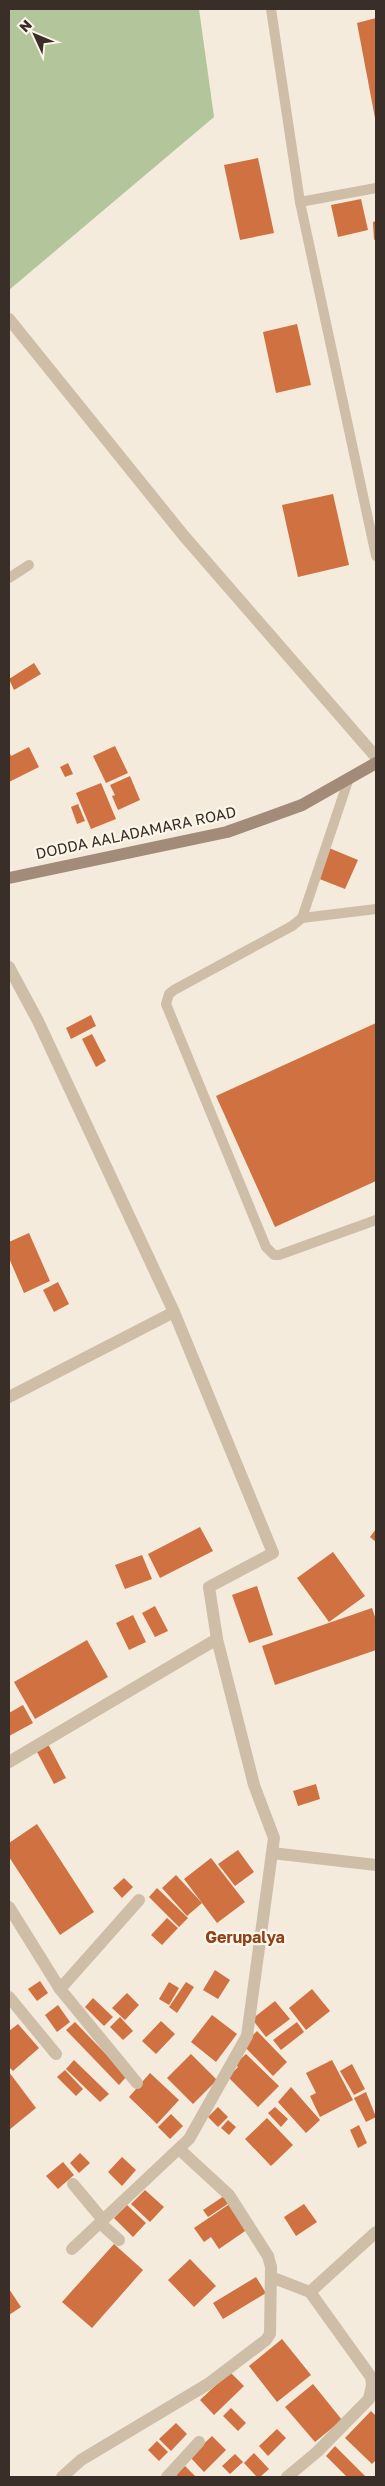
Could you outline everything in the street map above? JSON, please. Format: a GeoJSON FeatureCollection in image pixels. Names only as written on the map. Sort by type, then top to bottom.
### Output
{"type":"FeatureCollection","features":[{"type":"Feature","properties":{"kind":"main road","name":"DODDA AALADAMARA ROAD"},"geometry":{"type":"LineString","coordinates":[[9,878],[227,832],[302,805],[348,781],[376,763]]}},
{"type":"Feature","properties":{"kind":"street"},"geometry":{"type":"LineString","coordinates":[[9,319],[184,536],[376,757]]}},
{"type":"Feature","properties":{"kind":"street"},"geometry":{"type":"LineString","coordinates":[[9,967],[38,1021],[174,1312],[273,1553],[209,1587],[218,1639],[254,1785],[274,1838],[247,2036],[189,2139],[72,2249]]}},
{"type":"Feature","properties":{"kind":"street"},"geometry":{"type":"LineString","coordinates":[[9,1397],[174,1312]]}},
{"type":"Feature","properties":{"kind":"street"},"geometry":{"type":"LineString","coordinates":[[9,1762],[218,1639]]}},
{"type":"Feature","properties":{"kind":"street"},"geometry":{"type":"LineString","coordinates":[[272,1853],[376,1865]]}},
{"type":"Feature","properties":{"kind":"street"},"geometry":{"type":"LineString","coordinates":[[60,1989],[139,1900]]}},
{"type":"Feature","properties":{"kind":"street"},"geometry":{"type":"LineString","coordinates":[[9,1907],[60,1989],[137,2083]]}},
{"type":"Feature","properties":{"kind":"street"},"geometry":{"type":"LineString","coordinates":[[9,1997],[56,2054]]}},
{"type":"Feature","properties":{"kind":"street"},"geometry":{"type":"LineString","coordinates":[[62,2477],[81,2460],[208,2384],[266,2340],[271,2331],[271,2277],[268,2256],[229,2195],[179,2149]]}},
{"type":"Feature","properties":{"kind":"street"},"geometry":{"type":"LineString","coordinates":[[73,2184],[101,2221],[119,2240]]}},
{"type":"Feature","properties":{"kind":"street"},"geometry":{"type":"LineString","coordinates":[[310,2292],[376,2232]]}},
{"type":"Feature","properties":{"kind":"street"},"geometry":{"type":"LineString","coordinates":[[271,2277],[310,2292],[370,2378],[372,2385],[368,2400],[317,2452],[287,2477]]}},
{"type":"Feature","properties":{"kind":"street"},"geometry":{"type":"LineString","coordinates":[[167,2477],[199,2442]]}},
{"type":"Feature","properties":{"kind":"lane"},"geometry":{"type":"LineString","coordinates":[[271,9],[300,202],[376,556]]}},
{"type":"Feature","properties":{"kind":"lane"},"geometry":{"type":"LineString","coordinates":[[300,202],[376,188]]}},
{"type":"Feature","properties":{"kind":"lane"},"geometry":{"type":"LineString","coordinates":[[9,578],[29,565]]}},
{"type":"Feature","properties":{"kind":"lane"},"geometry":{"type":"LineString","coordinates":[[302,918],[348,781]]}},
{"type":"Feature","properties":{"kind":"lane"},"geometry":{"type":"LineString","coordinates":[[376,908],[302,918],[292,926],[174,990],[169,994],[166,1004],[270,1252],[279,1255],[376,1220]]}},
{"type":"Feature","properties":{"kind":"green space"},"geometry":{"type":"Polygon","coordinates":[[[9,9],[199,9],[214,117],[9,290],[9,9]]]}},
{"type":"Feature","properties":{"kind":"building"},"geometry":{"type":"Polygon","coordinates":[[[376,18],[376,117],[375,118],[357,23],[376,18]]]}},
{"type":"Feature","properties":{"kind":"building"},"geometry":{"type":"Polygon","coordinates":[[[258,158],[274,233],[240,240],[224,165],[258,158]]]}},
{"type":"Feature","properties":{"kind":"building"},"geometry":{"type":"Polygon","coordinates":[[[361,199],[368,230],[338,237],[331,205],[361,199]]]}},
{"type":"Feature","properties":{"kind":"building"},"geometry":{"type":"Polygon","coordinates":[[[376,221],[376,239],[374,240],[373,222],[376,221]]]}},
{"type":"Feature","properties":{"kind":"building"},"geometry":{"type":"Polygon","coordinates":[[[297,324],[311,385],[276,393],[263,332],[297,324]]]}},
{"type":"Feature","properties":{"kind":"building"},"geometry":{"type":"Polygon","coordinates":[[[333,494],[349,565],[298,577],[282,505],[333,494]]]}},
{"type":"Feature","properties":{"kind":"building"},"geometry":{"type":"Polygon","coordinates":[[[34,663],[41,674],[14,690],[9,679],[34,663]]]}},
{"type":"Feature","properties":{"kind":"building"},"geometry":{"type":"Polygon","coordinates":[[[115,746],[128,773],[106,783],[93,756],[115,746]]]}},
{"type":"Feature","properties":{"kind":"building"},"geometry":{"type":"Polygon","coordinates":[[[29,747],[39,767],[9,782],[9,751],[11,756],[29,747]]]}},
{"type":"Feature","properties":{"kind":"building"},"geometry":{"type":"Polygon","coordinates":[[[68,763],[73,774],[65,777],[60,767],[68,763]]]}},
{"type":"Feature","properties":{"kind":"building"},"geometry":{"type":"Polygon","coordinates":[[[130,776],[140,800],[118,810],[112,796],[115,795],[110,785],[130,776]]]}},
{"type":"Feature","properties":{"kind":"building"},"geometry":{"type":"Polygon","coordinates":[[[101,783],[116,819],[91,829],[76,793],[101,783]]]}},
{"type":"Feature","properties":{"kind":"building"},"geometry":{"type":"Polygon","coordinates":[[[78,804],[85,821],[77,824],[71,807],[78,804]]]}},
{"type":"Feature","properties":{"kind":"building"},"geometry":{"type":"Polygon","coordinates":[[[329,848],[358,860],[345,889],[317,878],[329,848]]]}},
{"type":"Feature","properties":{"kind":"building"},"geometry":{"type":"Polygon","coordinates":[[[91,1015],[96,1026],[71,1039],[66,1028],[91,1015]]]}},
{"type":"Feature","properties":{"kind":"building"},"geometry":{"type":"Polygon","coordinates":[[[376,1023],[376,1181],[275,1227],[216,1096],[376,1023]]]}},
{"type":"Feature","properties":{"kind":"building"},"geometry":{"type":"Polygon","coordinates":[[[92,1034],[106,1061],[96,1067],[82,1039],[92,1034]]]}},
{"type":"Feature","properties":{"kind":"building"},"geometry":{"type":"Polygon","coordinates":[[[29,1233],[50,1281],[24,1293],[9,1258],[9,1242],[29,1233]]]}},
{"type":"Feature","properties":{"kind":"building"},"geometry":{"type":"Polygon","coordinates":[[[58,1282],[69,1304],[54,1312],[43,1290],[58,1282]]]}},
{"type":"Feature","properties":{"kind":"building"},"geometry":{"type":"Polygon","coordinates":[[[200,1527],[213,1551],[160,1578],[148,1554],[200,1527]]]}},
{"type":"Feature","properties":{"kind":"building"},"geometry":{"type":"Polygon","coordinates":[[[376,1529],[376,1542],[370,1537],[376,1529]]]}},
{"type":"Feature","properties":{"kind":"building"},"geometry":{"type":"Polygon","coordinates":[[[333,1552],[365,1596],[329,1622],[297,1578],[333,1552]]]}},
{"type":"Feature","properties":{"kind":"building"},"geometry":{"type":"Polygon","coordinates":[[[142,1555],[152,1579],[125,1589],[115,1565],[142,1555]]]}},
{"type":"Feature","properties":{"kind":"building"},"geometry":{"type":"Polygon","coordinates":[[[257,1586],[273,1635],[249,1643],[232,1595],[257,1586]]]}},
{"type":"Feature","properties":{"kind":"building"},"geometry":{"type":"Polygon","coordinates":[[[155,1606],[168,1631],[155,1637],[142,1613],[155,1606]]]}},
{"type":"Feature","properties":{"kind":"building"},"geometry":{"type":"Polygon","coordinates":[[[372,1608],[376,1620],[376,1650],[275,1685],[262,1646],[372,1608]]]}},
{"type":"Feature","properties":{"kind":"building"},"geometry":{"type":"Polygon","coordinates":[[[133,1615],[146,1642],[129,1650],[116,1623],[133,1615]]]}},
{"type":"Feature","properties":{"kind":"building"},"geometry":{"type":"Polygon","coordinates":[[[87,1640],[108,1677],[35,1719],[14,1682],[87,1640]]]}},
{"type":"Feature","properties":{"kind":"building"},"geometry":{"type":"Polygon","coordinates":[[[23,1705],[33,1723],[9,1736],[9,1713],[23,1705]]]}},
{"type":"Feature","properties":{"kind":"building"},"geometry":{"type":"Polygon","coordinates":[[[48,1744],[66,1778],[54,1784],[36,1750],[48,1744]]]}},
{"type":"Feature","properties":{"kind":"building"},"geometry":{"type":"Polygon","coordinates":[[[316,1784],[320,1799],[298,1806],[293,1791],[316,1784]]]}},
{"type":"Feature","properties":{"kind":"building"},"geometry":{"type":"Polygon","coordinates":[[[37,1824],[94,1912],[60,1935],[9,1857],[9,1843],[37,1824]]]}},
{"type":"Feature","properties":{"kind":"building"},"geometry":{"type":"Polygon","coordinates":[[[238,1850],[254,1872],[235,1886],[218,1864],[238,1850]]]}},
{"type":"Feature","properties":{"kind":"building"},"geometry":{"type":"Polygon","coordinates":[[[211,1858],[245,1902],[217,1923],[184,1879],[211,1858]]]}},
{"type":"Feature","properties":{"kind":"building"},"geometry":{"type":"Polygon","coordinates":[[[176,1875],[202,1903],[187,1916],[162,1888],[176,1875]]]}},
{"type":"Feature","properties":{"kind":"building"},"geometry":{"type":"Polygon","coordinates":[[[124,1878],[133,1887],[122,1898],[113,1888],[124,1878]]]}},
{"type":"Feature","properties":{"kind":"building"},"geometry":{"type":"Polygon","coordinates":[[[157,1888],[188,1918],[179,1927],[149,1897],[157,1888]]]}},
{"type":"Feature","properties":{"kind":"building"},"geometry":{"type":"Polygon","coordinates":[[[167,1918],[178,1928],[162,1945],[151,1935],[167,1918]]]}},
{"type":"Feature","properties":{"kind":"building"},"geometry":{"type":"Polygon","coordinates":[[[215,1970],[230,1980],[218,1999],[203,1990],[215,1970]]]}},
{"type":"Feature","properties":{"kind":"building"},"geometry":{"type":"Polygon","coordinates":[[[40,1981],[48,1993],[37,2001],[28,1989],[40,1981]]]}},
{"type":"Feature","properties":{"kind":"building"},"geometry":{"type":"Polygon","coordinates":[[[169,1982],[179,1988],[169,2005],[159,1999],[169,1982]]]}},
{"type":"Feature","properties":{"kind":"building"},"geometry":{"type":"Polygon","coordinates":[[[186,1982],[194,1987],[177,2013],[169,2007],[186,1982]]]}},
{"type":"Feature","properties":{"kind":"building"},"geometry":{"type":"Polygon","coordinates":[[[312,1989],[330,2011],[306,2030],[289,2008],[312,1989]]]}},
{"type":"Feature","properties":{"kind":"building"},"geometry":{"type":"Polygon","coordinates":[[[127,1993],[139,2005],[125,2020],[112,2008],[127,1993]]]}},
{"type":"Feature","properties":{"kind":"building"},"geometry":{"type":"Polygon","coordinates":[[[93,1998],[113,2017],[104,2026],[85,2007],[93,1998]]]}},
{"type":"Feature","properties":{"kind":"building"},"geometry":{"type":"Polygon","coordinates":[[[275,2001],[290,2019],[266,2037],[252,2019],[275,2001]]]}},
{"type":"Feature","properties":{"kind":"building"},"geometry":{"type":"Polygon","coordinates":[[[58,2005],[70,2022],[57,2032],[45,2015],[58,2005]]]}},
{"type":"Feature","properties":{"kind":"building"},"geometry":{"type":"Polygon","coordinates":[[[212,2015],[237,2034],[216,2062],[191,2042],[212,2015]]]}},
{"type":"Feature","properties":{"kind":"building"},"geometry":{"type":"Polygon","coordinates":[[[120,2017],[133,2031],[123,2040],[110,2027],[120,2017]]]}},
{"type":"Feature","properties":{"kind":"building"},"geometry":{"type":"Polygon","coordinates":[[[161,2021],[175,2034],[156,2054],[142,2041],[161,2021]]]}},
{"type":"Feature","properties":{"kind":"building"},"geometry":{"type":"Polygon","coordinates":[[[75,2022],[127,2076],[119,2085],[66,2030],[75,2022]]]}},
{"type":"Feature","properties":{"kind":"building"},"geometry":{"type":"Polygon","coordinates":[[[297,2022],[304,2032],[281,2050],[273,2040],[297,2022]]]}},
{"type":"Feature","properties":{"kind":"building"},"geometry":{"type":"Polygon","coordinates":[[[18,2024],[39,2048],[13,2071],[9,2067],[9,2031],[18,2024]]]}},
{"type":"Feature","properties":{"kind":"building"},"geometry":{"type":"Polygon","coordinates":[[[257,2031],[287,2062],[273,2076],[243,2045],[257,2031]]]}},
{"type":"Feature","properties":{"kind":"building"},"geometry":{"type":"Polygon","coordinates":[[[191,2054],[217,2080],[193,2104],[167,2078],[191,2054]]]}},
{"type":"Feature","properties":{"kind":"building"},"geometry":{"type":"Polygon","coordinates":[[[246,2054],[279,2086],[258,2107],[228,2077],[238,2067],[235,2064],[246,2054]]]}},
{"type":"Feature","properties":{"kind":"building"},"geometry":{"type":"Polygon","coordinates":[[[74,2060],[109,2094],[100,2102],[66,2069],[74,2060]]]}},
{"type":"Feature","properties":{"kind":"building"},"geometry":{"type":"Polygon","coordinates":[[[332,2060],[353,2100],[320,2117],[310,2096],[316,2093],[306,2073],[332,2060]]]}},
{"type":"Feature","properties":{"kind":"building"},"geometry":{"type":"Polygon","coordinates":[[[352,2064],[365,2089],[354,2095],[340,2071],[352,2064]]]}},
{"type":"Feature","properties":{"kind":"building"},"geometry":{"type":"Polygon","coordinates":[[[65,2070],[83,2089],[76,2096],[57,2077],[65,2070]]]}},
{"type":"Feature","properties":{"kind":"building"},"geometry":{"type":"Polygon","coordinates":[[[9,2072],[36,2108],[9,2130],[9,2072]]]}},
{"type":"Feature","properties":{"kind":"building"},"geometry":{"type":"Polygon","coordinates":[[[150,2073],[179,2100],[157,2124],[129,2097],[150,2073]]]}},
{"type":"Feature","properties":{"kind":"building"},"geometry":{"type":"Polygon","coordinates":[[[291,2087],[320,2120],[306,2133],[278,2102],[291,2087]]]}},
{"type":"Feature","properties":{"kind":"building"},"geometry":{"type":"Polygon","coordinates":[[[366,2092],[376,2117],[366,2122],[354,2098],[366,2092]]]}},
{"type":"Feature","properties":{"kind":"building"},"geometry":{"type":"Polygon","coordinates":[[[218,2107],[228,2117],[218,2127],[208,2117],[218,2107]]]}},
{"type":"Feature","properties":{"kind":"building"},"geometry":{"type":"Polygon","coordinates":[[[275,2107],[288,2119],[281,2127],[268,2113],[275,2107]]]}},
{"type":"Feature","properties":{"kind":"building"},"geometry":{"type":"Polygon","coordinates":[[[171,2114],[183,2126],[170,2139],[158,2127],[171,2114]]]}},
{"type":"Feature","properties":{"kind":"building"},"geometry":{"type":"Polygon","coordinates":[[[267,2118],[293,2145],[271,2166],[245,2139],[267,2118]]]}},
{"type":"Feature","properties":{"kind":"building"},"geometry":{"type":"Polygon","coordinates":[[[228,2120],[236,2127],[229,2135],[221,2128],[228,2120]]]}},
{"type":"Feature","properties":{"kind":"building"},"geometry":{"type":"Polygon","coordinates":[[[359,2125],[367,2143],[358,2148],[350,2130],[359,2125]]]}},
{"type":"Feature","properties":{"kind":"building"},"geometry":{"type":"Polygon","coordinates":[[[80,2153],[90,2163],[79,2173],[70,2163],[80,2153]]]}},
{"type":"Feature","properties":{"kind":"building"},"geometry":{"type":"Polygon","coordinates":[[[122,2157],[136,2170],[122,2186],[108,2172],[122,2157]]]}},
{"type":"Feature","properties":{"kind":"building"},"geometry":{"type":"Polygon","coordinates":[[[63,2162],[74,2175],[58,2189],[46,2176],[63,2162]]]}},
{"type":"Feature","properties":{"kind":"building"},"geometry":{"type":"Polygon","coordinates":[[[145,2190],[164,2207],[150,2222],[131,2204],[145,2190]]]}},
{"type":"Feature","properties":{"kind":"building"},"geometry":{"type":"Polygon","coordinates":[[[224,2196],[229,2203],[208,2217],[203,2210],[224,2196]]]}},
{"type":"Feature","properties":{"kind":"building"},"geometry":{"type":"Polygon","coordinates":[[[231,2203],[248,2229],[219,2249],[211,2237],[204,2242],[194,2228],[231,2203]]]}},
{"type":"Feature","properties":{"kind":"building"},"geometry":{"type":"Polygon","coordinates":[[[304,2204],[317,2222],[296,2236],[284,2217],[304,2204]]]}},
{"type":"Feature","properties":{"kind":"building"},"geometry":{"type":"Polygon","coordinates":[[[127,2205],[146,2223],[133,2237],[114,2218],[127,2205]]]}},
{"type":"Feature","properties":{"kind":"building"},"geometry":{"type":"Polygon","coordinates":[[[114,2244],[143,2270],[92,2328],[62,2302],[114,2244]]]}},
{"type":"Feature","properties":{"kind":"building"},"geometry":{"type":"Polygon","coordinates":[[[190,2259],[216,2286],[194,2307],[168,2280],[190,2259]]]}},
{"type":"Feature","properties":{"kind":"building"},"geometry":{"type":"Polygon","coordinates":[[[256,2277],[266,2293],[223,2319],[213,2303],[256,2277]]]}},
{"type":"Feature","properties":{"kind":"building"},"geometry":{"type":"Polygon","coordinates":[[[9,2289],[21,2307],[9,2315],[9,2289]]]}},
{"type":"Feature","properties":{"kind":"building"},"geometry":{"type":"Polygon","coordinates":[[[282,2339],[311,2375],[277,2402],[249,2366],[282,2339]]]}},
{"type":"Feature","properties":{"kind":"building"},"geometry":{"type":"Polygon","coordinates":[[[230,2372],[244,2386],[214,2415],[200,2400],[230,2372]]]}},
{"type":"Feature","properties":{"kind":"building"},"geometry":{"type":"Polygon","coordinates":[[[313,2384],[342,2420],[315,2442],[285,2407],[313,2384]]]}},
{"type":"Feature","properties":{"kind":"building"},"geometry":{"type":"Polygon","coordinates":[[[231,2408],[246,2423],[238,2431],[223,2416],[231,2408]]]}},
{"type":"Feature","properties":{"kind":"building"},"geometry":{"type":"Polygon","coordinates":[[[371,2411],[376,2416],[376,2460],[372,2464],[345,2438],[371,2411]]]}},
{"type":"Feature","properties":{"kind":"building"},"geometry":{"type":"Polygon","coordinates":[[[176,2423],[187,2434],[171,2451],[159,2439],[176,2423]]]}},
{"type":"Feature","properties":{"kind":"building"},"geometry":{"type":"Polygon","coordinates":[[[277,2429],[286,2438],[268,2456],[259,2446],[277,2429]]]}},
{"type":"Feature","properties":{"kind":"building"},"geometry":{"type":"Polygon","coordinates":[[[212,2436],[226,2450],[204,2472],[190,2457],[212,2436]]]}},
{"type":"Feature","properties":{"kind":"building"},"geometry":{"type":"Polygon","coordinates":[[[157,2441],[168,2452],[159,2461],[148,2450],[157,2441]]]}},
{"type":"Feature","properties":{"kind":"building"},"geometry":{"type":"Polygon","coordinates":[[[335,2446],[366,2477],[347,2477],[326,2456],[335,2446]]]}},
{"type":"Feature","properties":{"kind":"building"},"geometry":{"type":"Polygon","coordinates":[[[254,2453],[269,2469],[260,2477],[257,2477],[244,2463],[254,2453]]]}},
{"type":"Feature","properties":{"kind":"building"},"geometry":{"type":"Polygon","coordinates":[[[235,2454],[243,2462],[230,2474],[222,2466],[235,2454]]]}},
{"type":"Feature","properties":{"kind":"building"},"geometry":{"type":"Polygon","coordinates":[[[185,2466],[196,2477],[178,2477],[176,2475],[185,2466]]]}},
{"type":"Feature","properties":{"kind":"district","name":"Gerupalya"},"geometry":{"type":"Point","coordinates":[245,1937]}}]}
